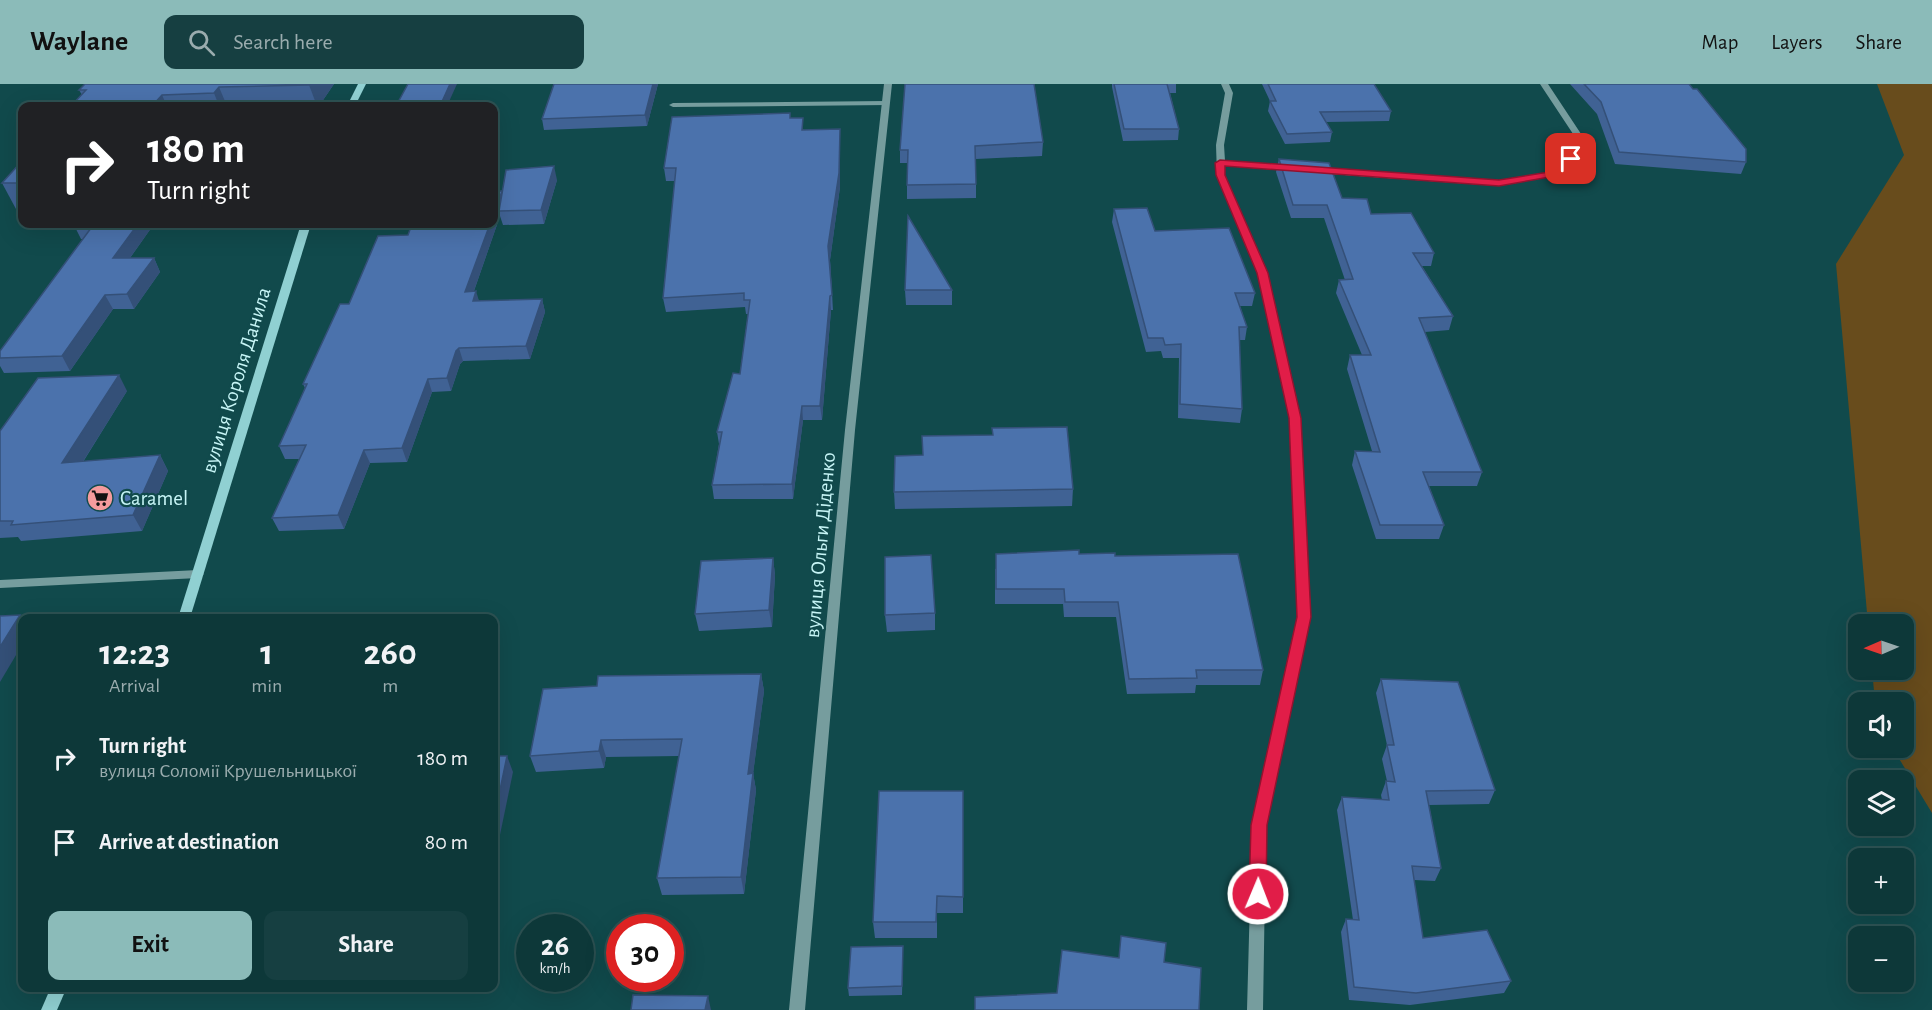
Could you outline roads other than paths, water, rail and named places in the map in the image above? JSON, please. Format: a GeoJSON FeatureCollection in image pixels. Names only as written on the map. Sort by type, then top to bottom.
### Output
{"type":"FeatureCollection","features":[{"type":"Feature","properties":{"kind":"main road"},"geometry":{"type":"LineString","coordinates":[[353,102],[362,84]]}},
{"type":"Feature","properties":{"kind":"main road","name":"вулиця Короля Данила"},"geometry":{"type":"LineString","coordinates":[[185,614],[305,228]]}},
{"type":"Feature","properties":{"kind":"main road"},"geometry":{"type":"LineString","coordinates":[[49,1010],[56,992]]}},
{"type":"Feature","properties":{"kind":"street","name":"вулиця Ольги Діденко"},"geometry":{"type":"LineString","coordinates":[[797,1010],[850,430],[888,84]]}},
{"type":"Feature","properties":{"kind":"street"},"geometry":{"type":"LineString","coordinates":[[1225,84],[1228,93],[1220,146],[1221,175],[1262,273],[1295,418],[1304,617],[1259,825],[1256,1010]]}},
{"type":"Feature","properties":{"kind":"street"},"geometry":{"type":"LineString","coordinates":[[1220,163],[1499,183],[1558,173],[1585,146],[1544,84]]}},
{"type":"Feature","properties":{"kind":"street"},"geometry":{"type":"LineString","coordinates":[[673,105],[886,103]]}},
{"type":"Feature","properties":{"kind":"street"},"geometry":{"type":"LineString","coordinates":[[0,584],[198,574]]}},
{"type":"Feature","properties":{"kind":"place","name":"Caramel"},"geometry":{"type":"Point","coordinates":[100,498]}}]}
